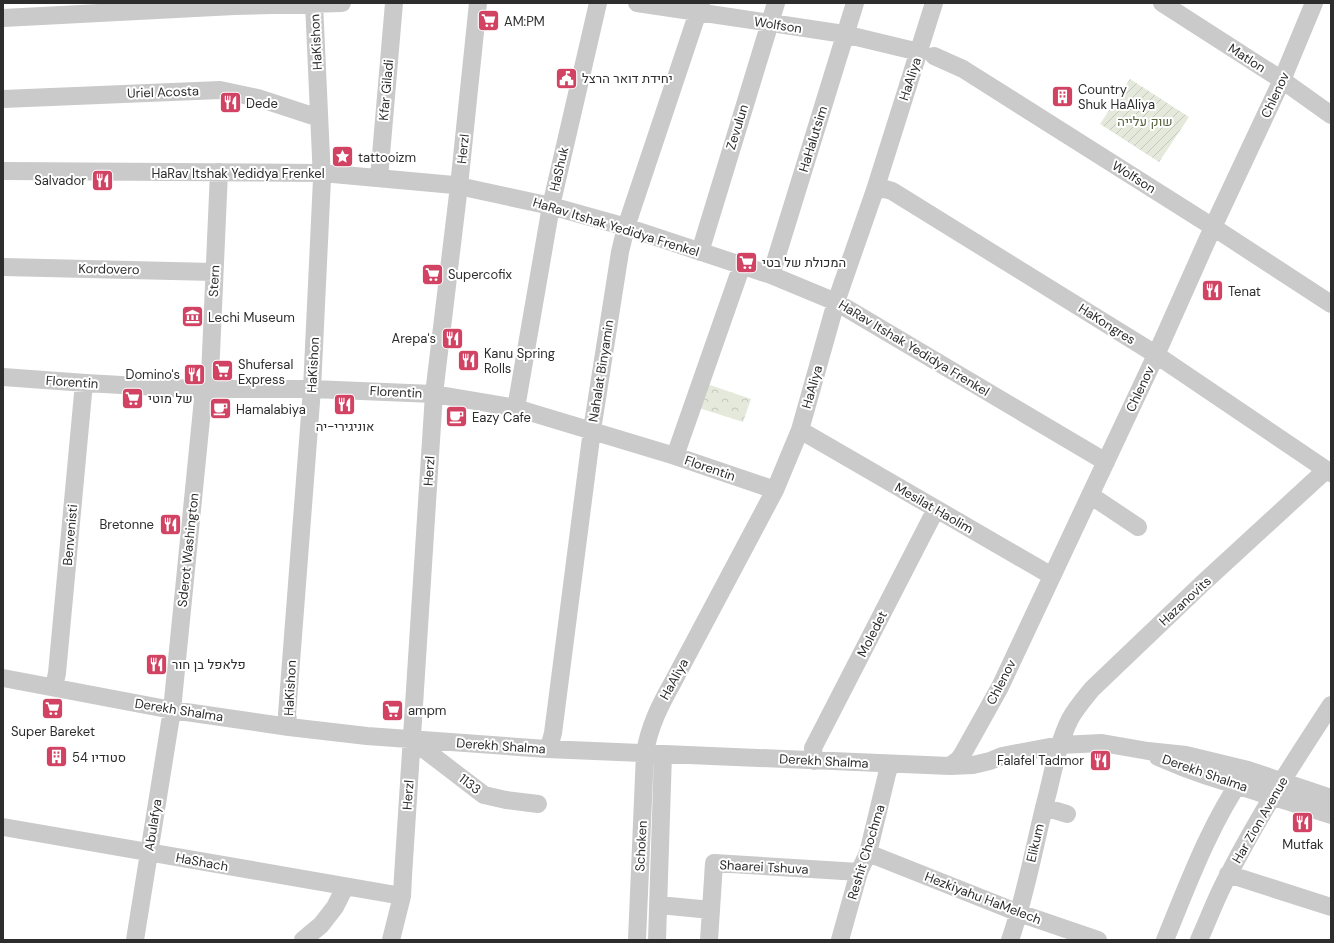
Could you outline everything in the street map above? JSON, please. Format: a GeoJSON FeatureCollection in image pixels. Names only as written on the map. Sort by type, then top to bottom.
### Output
{"type":"FeatureCollection","features":[{"type":"Feature","properties":{"kind":"street"},"geometry":{"type":"LineString","coordinates":[[3,18],[75,9],[342,3]]}},
{"type":"Feature","properties":{"kind":"street","name":"Kfar Giladi"},"geometry":{"type":"LineString","coordinates":[[379,178],[394,3]]}},
{"type":"Feature","properties":{"kind":"street","name":"Herzl"},"geometry":{"type":"LineString","coordinates":[[394,932],[402,896],[434,394],[459,186],[478,3]]}},
{"type":"Feature","properties":{"kind":"street","name":"HaShuk"},"geometry":{"type":"LineString","coordinates":[[516,408],[551,206],[598,3]]}},
{"type":"Feature","properties":{"kind":"street","name":"Wolfson"},"geometry":{"type":"LineString","coordinates":[[637,3],[700,7],[768,24],[844,34],[927,54],[963,69],[1213,227],[1331,304]]}},
{"type":"Feature","properties":{"kind":"street","name":"Zevulun"},"geometry":{"type":"LineString","coordinates":[[700,252],[768,24],[776,3]]}},
{"type":"Feature","properties":{"kind":"street","name":"HaHalutsim"},"geometry":{"type":"LineString","coordinates":[[771,275],[844,34],[855,3]]}},
{"type":"Feature","properties":{"kind":"street","name":"HaAliya"},"geometry":{"type":"LineString","coordinates":[[654,753],[647,740],[660,706],[775,490],[800,430],[836,302],[875,190],[927,54],[934,3]]}},
{"type":"Feature","properties":{"kind":"street","name":"Matlon"},"geometry":{"type":"LineString","coordinates":[[1162,3],[1282,80],[1331,115]]}},
{"type":"Feature","properties":{"kind":"street","name":"Chlenov"},"geometry":{"type":"LineString","coordinates":[[956,761],[1000,687],[1156,355],[1213,227],[1282,80],[1314,3]]}},
{"type":"Feature","properties":{"kind":"street","name":"HaKishon"},"geometry":{"type":"LineString","coordinates":[[289,727],[287,714],[312,389],[322,173],[314,4]]}},
{"type":"Feature","properties":{"kind":"street","name":"Nahalat Binyamin"},"geometry":{"type":"LineString","coordinates":[[547,749],[552,739],[592,430],[620,252],[626,228],[700,7]]}},
{"type":"Feature","properties":{"kind":"street","name":"Uriel Acosta"},"geometry":{"type":"LineString","coordinates":[[3,99],[220,90],[258,98],[319,118]]}},
{"type":"Feature","properties":{"kind":"street","name":"HaRav Itshak Yedidya Frenkel"},"geometry":{"type":"LineString","coordinates":[[3,171],[322,173],[459,186],[551,206],[742,265],[771,275],[836,302],[1106,462]]}},
{"type":"Feature","properties":{"kind":"street","name":"Stern"},"geometry":{"type":"LineString","coordinates":[[204,389],[210,376],[219,172]]}},
{"type":"Feature","properties":{"kind":"street","name":"HaKongres"},"geometry":{"type":"LineString","coordinates":[[875,190],[885,189],[892,191],[1156,355],[1328,471]]}},
{"type":"Feature","properties":{"kind":"street"},"geometry":{"type":"LineString","coordinates":[[675,456],[742,265]]}},
{"type":"Feature","properties":{"kind":"street","name":"Kordovero"},"geometry":{"type":"LineString","coordinates":[[3,267],[214,272]]}},
{"type":"Feature","properties":{"kind":"street","name":"Florentin"},"geometry":{"type":"LineString","coordinates":[[3,377],[204,389],[312,389],[434,394],[516,408],[675,456],[775,490]]}},
{"type":"Feature","properties":{"kind":"street","name":"Benvenisti"},"geometry":{"type":"LineString","coordinates":[[54,687],[57,673],[84,383]]}},
{"type":"Feature","properties":{"kind":"street","name":"Sderot Washington"},"geometry":{"type":"LineString","coordinates":[[172,710],[204,389]]}},
{"type":"Feature","properties":{"kind":"street","name":"Mesilat Haolim"},"geometry":{"type":"LineString","coordinates":[[800,430],[1052,576]]}},
{"type":"Feature","properties":{"kind":"street","name":"Hazanovits"},"geometry":{"type":"LineString","coordinates":[[1060,745],[1070,718],[1079,704],[1092,689],[1204,583],[1328,471]]}},
{"type":"Feature","properties":{"kind":"street"},"geometry":{"type":"LineString","coordinates":[[1090,496],[1138,527]]}},
{"type":"Feature","properties":{"kind":"street","name":"Moledet"},"geometry":{"type":"LineString","coordinates":[[814,761],[813,748],[936,509]]}},
{"type":"Feature","properties":{"kind":"street","name":"Derekh Shalma"},"geometry":{"type":"LineString","coordinates":[[3,678],[172,710],[289,727],[412,740],[547,749],[893,764],[956,761],[1002,756],[1060,745],[1102,743],[1148,751],[1186,755],[1248,770],[1277,789],[1331,815]]}},
{"type":"Feature","properties":{"kind":"street","name":"Har Zion Avenue"},"geometry":{"type":"LineString","coordinates":[[1199,940],[1228,874],[1277,789],[1331,705]]}},
{"type":"Feature","properties":{"kind":"street","name":"Abulafya"},"geometry":{"type":"LineString","coordinates":[[135,940],[172,710]]}},
{"type":"Feature","properties":{"kind":"street","name":"1133"},"geometry":{"type":"LineString","coordinates":[[412,740],[484,795],[506,800],[538,804]]}},
{"type":"Feature","properties":{"kind":"street","name":"Elikum"},"geometry":{"type":"LineString","coordinates":[[1010,940],[1019,913],[1060,745]]}},
{"type":"Feature","properties":{"kind":"street","name":"Derekh Shalma"},"geometry":{"type":"LineString","coordinates":[[1148,751],[1164,760],[1237,786],[1277,789],[1331,798]]}},
{"type":"Feature","properties":{"kind":"street","name":"Schoken"},"geometry":{"type":"LineString","coordinates":[[654,753],[659,905],[658,940]]}},
{"type":"Feature","properties":{"kind":"street","name":"Schoken"},"geometry":{"type":"LineString","coordinates":[[637,940],[654,753]]}},
{"type":"Feature","properties":{"kind":"street","name":"Reshit Chochma"},"geometry":{"type":"LineString","coordinates":[[840,940],[859,872],[868,853],[888,770],[893,764]]}},
{"type":"Feature","properties":{"kind":"street"},"geometry":{"type":"LineString","coordinates":[[1165,940],[1198,859],[1220,813],[1248,770]]}},
{"type":"Feature","properties":{"kind":"street"},"geometry":{"type":"LineString","coordinates":[[1207,776],[1213,780],[1220,793],[1220,813]]}},
{"type":"Feature","properties":{"kind":"street"},"geometry":{"type":"LineString","coordinates":[[1044,807],[1067,814]]}},
{"type":"Feature","properties":{"kind":"street","name":"HaShach"},"geometry":{"type":"LineString","coordinates":[[3,828],[402,896]]}},
{"type":"Feature","properties":{"kind":"street","name":"Hezkiyahu HaMelech"},"geometry":{"type":"LineString","coordinates":[[868,853],[1019,913],[1098,940]]}},
{"type":"Feature","properties":{"kind":"street","name":"Shaarei Tshuva"},"geometry":{"type":"LineString","coordinates":[[709,940],[714,864],[859,872]]}},
{"type":"Feature","properties":{"kind":"street"},"geometry":{"type":"LineString","coordinates":[[1228,874],[1331,907]]}},
{"type":"Feature","properties":{"kind":"street"},"geometry":{"type":"LineString","coordinates":[[303,940],[321,925],[334,907],[345,887]]}},
{"type":"Feature","properties":{"kind":"street"},"geometry":{"type":"LineString","coordinates":[[659,905],[711,910]]}},
{"type":"Feature","properties":{"kind":"street"},"geometry":{"type":"LineString","coordinates":[[394,932],[407,940]]}},
{"type":"Feature","properties":{"kind":"green space","name":"שוק עלייה"},"geometry":{"type":"Polygon","coordinates":[[[1130,79],[1189,117],[1159,162],[1100,124],[1130,79]]]}},
{"type":"Feature","properties":{"kind":"green space"},"geometry":{"type":"Polygon","coordinates":[[[707,384],[751,399],[743,422],[699,408],[707,384]]]}},
{"type":"Feature","properties":{"kind":"place","name":"AM:PM"},"geometry":{"type":"Point","coordinates":[489,21]}},
{"type":"Feature","properties":{"kind":"place","name":"יחידת דואר הרצל"},"geometry":{"type":"Point","coordinates":[567,78]}},
{"type":"Feature","properties":{"kind":"place","name":"Country Shuk HaAliya"},"geometry":{"type":"Point","coordinates":[1063,96]}},
{"type":"Feature","properties":{"kind":"place","name":"Dede"},"geometry":{"type":"Point","coordinates":[230,103]}},
{"type":"Feature","properties":{"kind":"place","name":"tattooizm"},"geometry":{"type":"Point","coordinates":[342,157]}},
{"type":"Feature","properties":{"kind":"place","name":"Salvador"},"geometry":{"type":"Point","coordinates":[102,180]}},
{"type":"Feature","properties":{"kind":"place","name":"המכולת של בטי"},"geometry":{"type":"Point","coordinates":[747,262]}},
{"type":"Feature","properties":{"kind":"place","name":"Supercofix"},"geometry":{"type":"Point","coordinates":[433,274]}},
{"type":"Feature","properties":{"kind":"place","name":"Tenat"},"geometry":{"type":"Point","coordinates":[1212,291]}},
{"type":"Feature","properties":{"kind":"place","name":"Lechi Museum"},"geometry":{"type":"Point","coordinates":[192,317]}},
{"type":"Feature","properties":{"kind":"place","name":"Arepa's"},"geometry":{"type":"Point","coordinates":[452,338]}},
{"type":"Feature","properties":{"kind":"place","name":"Kanu Spring Rolls"},"geometry":{"type":"Point","coordinates":[469,360]}},
{"type":"Feature","properties":{"kind":"place","name":"Shufersal Express"},"geometry":{"type":"Point","coordinates":[223,371]}},
{"type":"Feature","properties":{"kind":"place","name":"Domino's"},"geometry":{"type":"Point","coordinates":[195,374]}},
{"type":"Feature","properties":{"kind":"place","name":"של מוטי"},"geometry":{"type":"Point","coordinates":[133,398]}},
{"type":"Feature","properties":{"kind":"place","name":"אוניגירי-יה"},"geometry":{"type":"Point","coordinates":[345,404]}},
{"type":"Feature","properties":{"kind":"place","name":"Hamalabiya"},"geometry":{"type":"Point","coordinates":[220,409]}},
{"type":"Feature","properties":{"kind":"place","name":"Eazy Cafe"},"geometry":{"type":"Point","coordinates":[456,417]}},
{"type":"Feature","properties":{"kind":"place","name":"Bretonne"},"geometry":{"type":"Point","coordinates":[170,524]}},
{"type":"Feature","properties":{"kind":"place","name":"פלאפל בן חור"},"geometry":{"type":"Point","coordinates":[157,664]}},
{"type":"Feature","properties":{"kind":"place","name":"Super Bareket"},"geometry":{"type":"Point","coordinates":[53,709]}},
{"type":"Feature","properties":{"kind":"place","name":"ampm"},"geometry":{"type":"Point","coordinates":[392,710]}},
{"type":"Feature","properties":{"kind":"place","name":"סטודיו 54"},"geometry":{"type":"Point","coordinates":[56,757]}},
{"type":"Feature","properties":{"kind":"place","name":"Falafel Tadmor"},"geometry":{"type":"Point","coordinates":[1100,760]}},
{"type":"Feature","properties":{"kind":"place","name":"Mutfak"},"geometry":{"type":"Point","coordinates":[1303,822]}}]}
